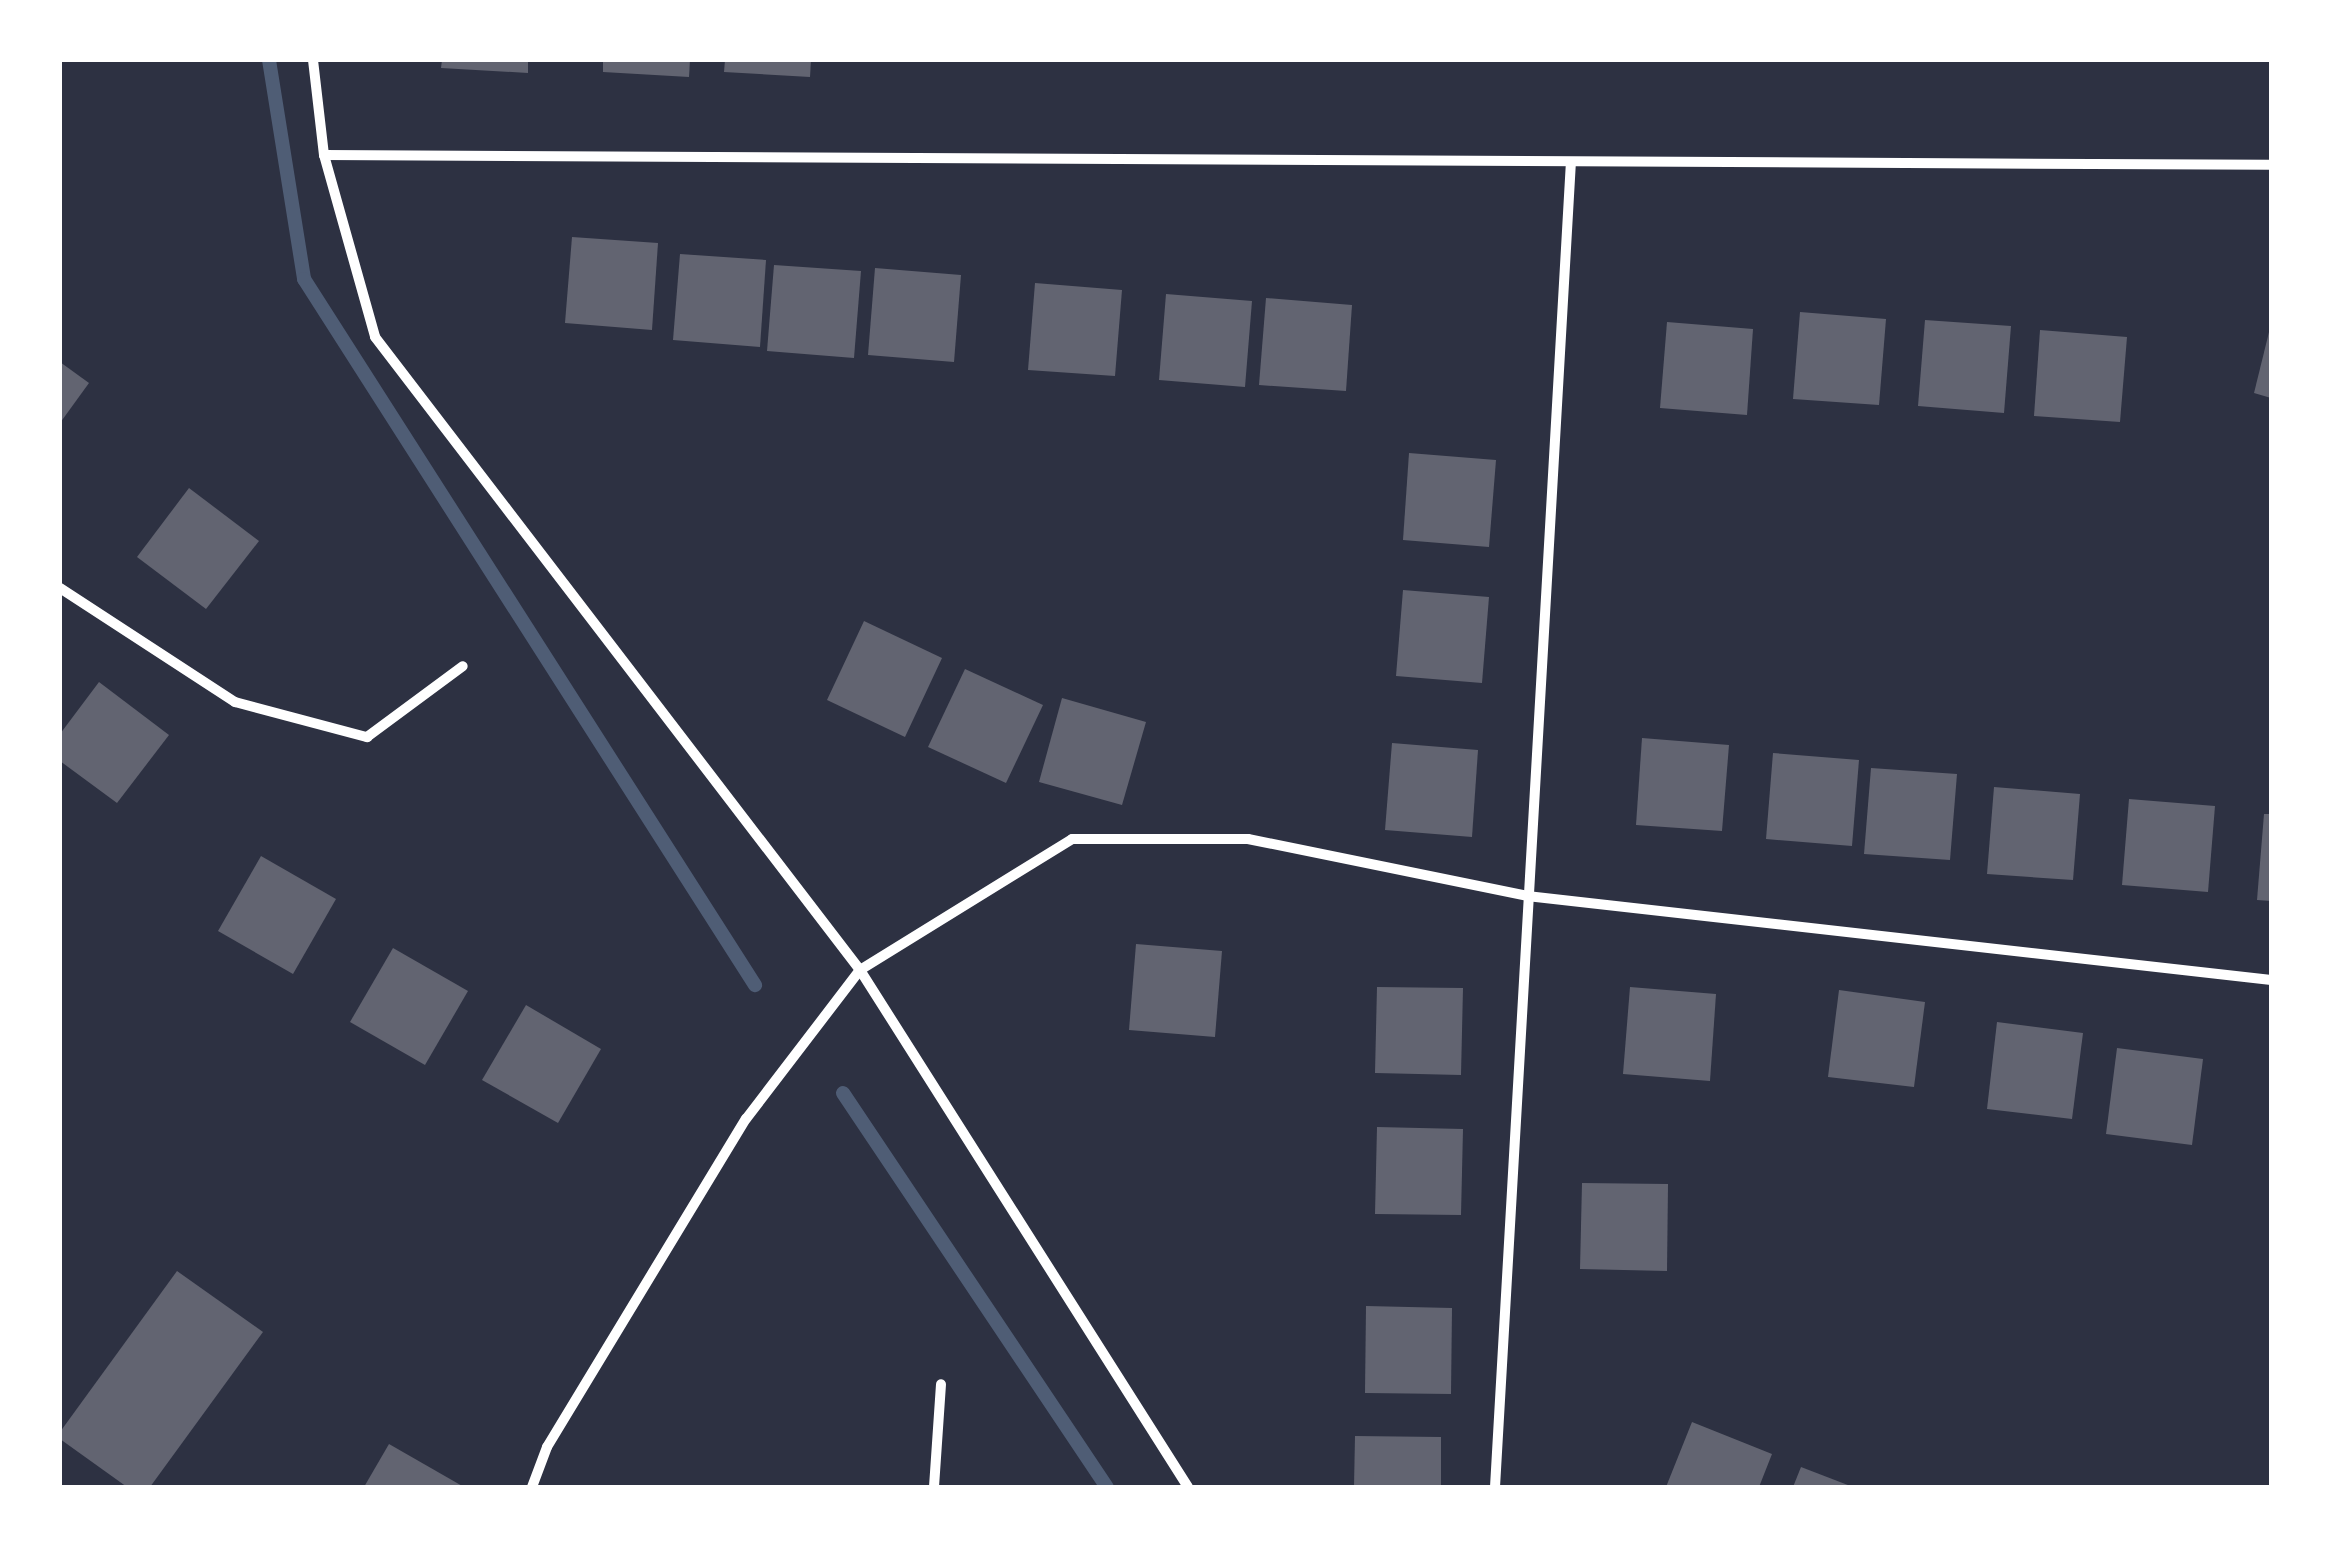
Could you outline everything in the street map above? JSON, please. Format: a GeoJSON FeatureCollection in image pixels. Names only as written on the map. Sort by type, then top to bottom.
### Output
{"type":"FeatureCollection","features":[{"type":"Feature","properties":{"kind":"street"},"geometry":{"type":"LineString","coordinates":[[312,60],[324,154],[375,336],[860,970],[1188,1487]]}},
{"type":"Feature","properties":{"kind":"street"},"geometry":{"type":"LineString","coordinates":[[324,154],[2271,165]]}},
{"type":"Feature","properties":{"kind":"street"},"geometry":{"type":"LineString","coordinates":[[1495,1487],[1571,162]]}},
{"type":"Feature","properties":{"kind":"street"},"geometry":{"type":"LineString","coordinates":[[60,588],[234,702],[367,738],[463,666]]}},
{"type":"Feature","properties":{"kind":"street"},"geometry":{"type":"LineString","coordinates":[[532,1487],[547,1447],[746,1119],[860,970],[1072,839],[1248,839],[1527,896],[2271,980]]}},
{"type":"Feature","properties":{"kind":"street"},"geometry":{"type":"LineString","coordinates":[[934,1487],[941,1384]]}},
{"type":"Feature","properties":{"kind":"building"},"geometry":{"type":"Polygon","coordinates":[[[442,60],[528,60],[528,73],[441,68],[442,60]]]}},
{"type":"Feature","properties":{"kind":"building"},"geometry":{"type":"Polygon","coordinates":[[[603,60],[690,60],[689,77],[603,72],[603,60]]]}},
{"type":"Feature","properties":{"kind":"building"},"geometry":{"type":"Polygon","coordinates":[[[725,60],[811,60],[810,77],[724,72],[725,60]]]}},
{"type":"Feature","properties":{"kind":"building"},"geometry":{"type":"Polygon","coordinates":[[[572,237],[658,243],[652,330],[565,323],[572,237]]]}},
{"type":"Feature","properties":{"kind":"building"},"geometry":{"type":"Polygon","coordinates":[[[680,254],[766,260],[760,347],[673,340],[680,254]]]}},
{"type":"Feature","properties":{"kind":"building"},"geometry":{"type":"Polygon","coordinates":[[[774,265],[861,271],[854,358],[767,351],[774,265]]]}},
{"type":"Feature","properties":{"kind":"building"},"geometry":{"type":"Polygon","coordinates":[[[875,268],[961,275],[954,362],[868,355],[875,268]]]}},
{"type":"Feature","properties":{"kind":"building"},"geometry":{"type":"Polygon","coordinates":[[[1035,283],[1122,290],[1115,376],[1028,370],[1035,283]]]}},
{"type":"Feature","properties":{"kind":"building"},"geometry":{"type":"Polygon","coordinates":[[[1166,294],[1252,301],[1245,387],[1159,380],[1166,294]]]}},
{"type":"Feature","properties":{"kind":"building"},"geometry":{"type":"Polygon","coordinates":[[[1266,298],[1352,305],[1346,391],[1259,385],[1266,298]]]}},
{"type":"Feature","properties":{"kind":"building"},"geometry":{"type":"Polygon","coordinates":[[[1800,312],[1886,319],[1879,405],[1793,399],[1800,312]]]}},
{"type":"Feature","properties":{"kind":"building"},"geometry":{"type":"Polygon","coordinates":[[[1925,320],[2011,326],[2004,413],[1918,406],[1925,320]]]}},
{"type":"Feature","properties":{"kind":"building"},"geometry":{"type":"Polygon","coordinates":[[[1667,322],[1753,329],[1747,415],[1660,408],[1667,322]]]}},
{"type":"Feature","properties":{"kind":"building"},"geometry":{"type":"Polygon","coordinates":[[[2271,328],[2271,398],[2254,393],[2271,328]]]}},
{"type":"Feature","properties":{"kind":"building"},"geometry":{"type":"Polygon","coordinates":[[[2040,330],[2127,337],[2120,422],[2034,416],[2040,330]]]}},
{"type":"Feature","properties":{"kind":"building"},"geometry":{"type":"Polygon","coordinates":[[[60,362],[89,383],[60,423],[60,362]]]}},
{"type":"Feature","properties":{"kind":"building"},"geometry":{"type":"Polygon","coordinates":[[[1409,453],[1496,460],[1489,547],[1403,540],[1409,453]]]}},
{"type":"Feature","properties":{"kind":"building"},"geometry":{"type":"Polygon","coordinates":[[[189,488],[259,541],[206,609],[137,557],[189,488]]]}},
{"type":"Feature","properties":{"kind":"building"},"geometry":{"type":"Polygon","coordinates":[[[1403,590],[1489,597],[1482,683],[1396,676],[1403,590]]]}},
{"type":"Feature","properties":{"kind":"building"},"geometry":{"type":"Polygon","coordinates":[[[864,621],[942,658],[905,737],[827,700],[864,621]]]}},
{"type":"Feature","properties":{"kind":"building"},"geometry":{"type":"Polygon","coordinates":[[[965,669],[1043,705],[1006,783],[928,747],[965,669]]]}},
{"type":"Feature","properties":{"kind":"building"},"geometry":{"type":"Polygon","coordinates":[[[99,682],[169,735],[117,803],[60,761],[60,734],[99,682]]]}},
{"type":"Feature","properties":{"kind":"building"},"geometry":{"type":"Polygon","coordinates":[[[1062,698],[1146,722],[1122,805],[1039,782],[1062,698]]]}},
{"type":"Feature","properties":{"kind":"building"},"geometry":{"type":"Polygon","coordinates":[[[1642,738],[1729,745],[1722,831],[1636,825],[1642,738]]]}},
{"type":"Feature","properties":{"kind":"building"},"geometry":{"type":"Polygon","coordinates":[[[1392,743],[1478,750],[1472,837],[1385,830],[1392,743]]]}},
{"type":"Feature","properties":{"kind":"building"},"geometry":{"type":"Polygon","coordinates":[[[1773,753],[1859,760],[1852,846],[1766,839],[1773,753]]]}},
{"type":"Feature","properties":{"kind":"building"},"geometry":{"type":"Polygon","coordinates":[[[1871,768],[1957,774],[1950,860],[1864,854],[1871,768]]]}},
{"type":"Feature","properties":{"kind":"building"},"geometry":{"type":"Polygon","coordinates":[[[1994,787],[2080,794],[2073,880],[1987,874],[1994,787]]]}},
{"type":"Feature","properties":{"kind":"building"},"geometry":{"type":"Polygon","coordinates":[[[2129,799],[2215,806],[2208,892],[2122,885],[2129,799]]]}},
{"type":"Feature","properties":{"kind":"building"},"geometry":{"type":"Polygon","coordinates":[[[2264,814],[2271,814],[2271,901],[2257,900],[2264,814]]]}},
{"type":"Feature","properties":{"kind":"building"},"geometry":{"type":"Polygon","coordinates":[[[261,856],[336,899],[293,974],[218,931],[261,856]]]}},
{"type":"Feature","properties":{"kind":"building"},"geometry":{"type":"Polygon","coordinates":[[[1136,944],[1222,951],[1215,1037],[1129,1030],[1136,944]]]}},
{"type":"Feature","properties":{"kind":"building"},"geometry":{"type":"Polygon","coordinates":[[[393,948],[468,991],[425,1065],[350,1022],[393,948]]]}},
{"type":"Feature","properties":{"kind":"building"},"geometry":{"type":"Polygon","coordinates":[[[1377,987],[1463,988],[1461,1075],[1375,1073],[1377,987]]]}},
{"type":"Feature","properties":{"kind":"building"},"geometry":{"type":"Polygon","coordinates":[[[1630,987],[1716,994],[1710,1081],[1623,1074],[1630,987]]]}},
{"type":"Feature","properties":{"kind":"building"},"geometry":{"type":"Polygon","coordinates":[[[1839,990],[1925,1002],[1914,1087],[1828,1077],[1839,990]]]}},
{"type":"Feature","properties":{"kind":"building"},"geometry":{"type":"Polygon","coordinates":[[[526,1005],[601,1049],[558,1123],[482,1080],[526,1005]]]}},
{"type":"Feature","properties":{"kind":"building"},"geometry":{"type":"Polygon","coordinates":[[[1997,1022],[2083,1033],[2072,1119],[1987,1109],[1997,1022]]]}},
{"type":"Feature","properties":{"kind":"building"},"geometry":{"type":"Polygon","coordinates":[[[2117,1048],[2203,1059],[2192,1145],[2106,1134],[2117,1048]]]}},
{"type":"Feature","properties":{"kind":"building"},"geometry":{"type":"Polygon","coordinates":[[[1377,1127],[1463,1129],[1461,1215],[1375,1214],[1377,1127]]]}},
{"type":"Feature","properties":{"kind":"building"},"geometry":{"type":"Polygon","coordinates":[[[1582,1183],[1668,1184],[1667,1271],[1580,1269],[1582,1183]]]}},
{"type":"Feature","properties":{"kind":"building"},"geometry":{"type":"Polygon","coordinates":[[[177,1271],[263,1332],[150,1487],[127,1487],[60,1439],[60,1432],[177,1271]]]}},
{"type":"Feature","properties":{"kind":"building"},"geometry":{"type":"Polygon","coordinates":[[[1366,1306],[1452,1308],[1451,1394],[1365,1393],[1366,1306]]]}},
{"type":"Feature","properties":{"kind":"building"},"geometry":{"type":"Polygon","coordinates":[[[1692,1422],[1772,1454],[1759,1487],[1666,1487],[1692,1422]]]}},
{"type":"Feature","properties":{"kind":"building"},"geometry":{"type":"Polygon","coordinates":[[[1355,1436],[1441,1437],[1441,1487],[1354,1487],[1355,1436]]]}},
{"type":"Feature","properties":{"kind":"building"},"geometry":{"type":"Polygon","coordinates":[[[389,1444],[464,1487],[364,1487],[389,1444]]]}},
{"type":"Feature","properties":{"kind":"building"},"geometry":{"type":"Polygon","coordinates":[[[1801,1467],[1853,1487],[1793,1487],[1801,1467]]]}},
{"type":"Feature","properties":{"kind":"waterway"},"geometry":{"type":"LineString","coordinates":[[269,60],[304,279],[755,985]]}},
{"type":"Feature","properties":{"kind":"waterway"},"geometry":{"type":"LineString","coordinates":[[843,1093],[1107,1487]]}}]}
